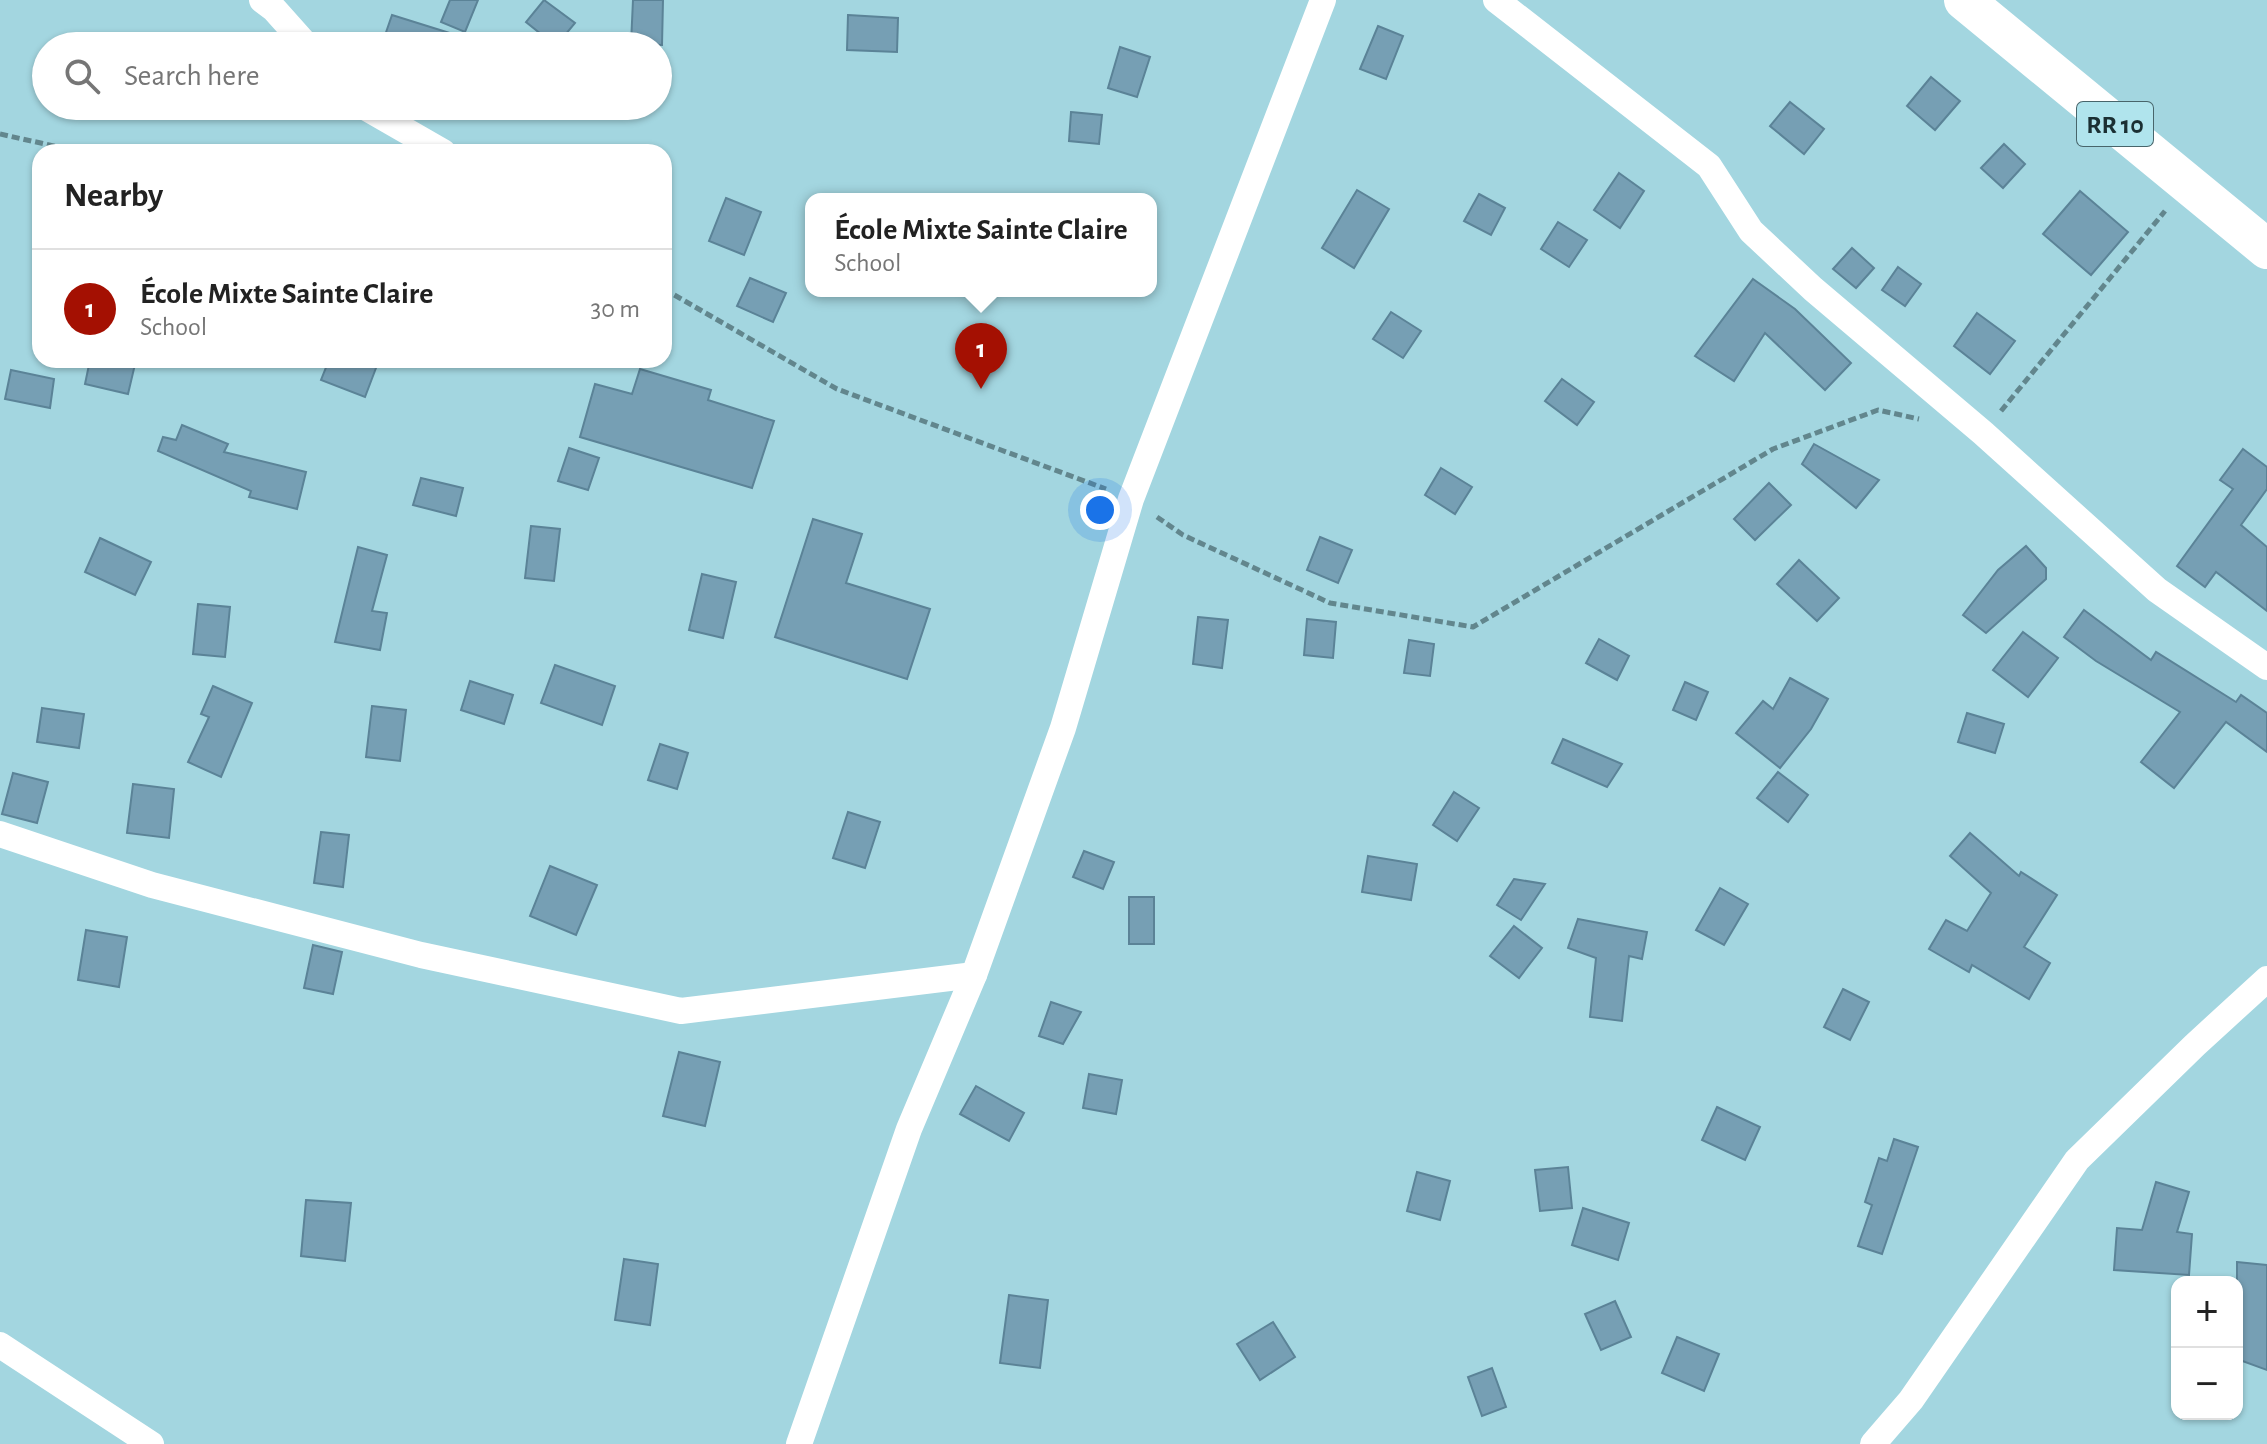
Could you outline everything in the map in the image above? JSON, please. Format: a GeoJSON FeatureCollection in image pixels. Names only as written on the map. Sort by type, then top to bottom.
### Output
{"type":"FeatureCollection","features":[{"type":"Feature","properties":{"kind":"main road","name":"RR 10"},"geometry":{"type":"LineString","coordinates":[[1964,0],[2267,249]]}},
{"type":"Feature","properties":{"kind":"street"},"geometry":{"type":"LineString","coordinates":[[262,0],[295,32]]}},
{"type":"Feature","properties":{"kind":"street"},"geometry":{"type":"LineString","coordinates":[[799,1444],[909,1129],[974,975],[1063,728],[1131,499],[1323,0]]}},
{"type":"Feature","properties":{"kind":"street"},"geometry":{"type":"LineString","coordinates":[[1496,0],[1709,166],[1751,231],[1813,289],[1983,433],[2157,590],[2267,667]]}},
{"type":"Feature","properties":{"kind":"street"},"geometry":{"type":"LineString","coordinates":[[387,120],[429,144]]}},
{"type":"Feature","properties":{"kind":"street"},"geometry":{"type":"LineString","coordinates":[[0,834],[152,885],[421,955],[681,1011],[974,975]]}},
{"type":"Feature","properties":{"kind":"street"},"geometry":{"type":"LineString","coordinates":[[1873,1444],[1911,1400],[2077,1160],[2267,979]]}},
{"type":"Feature","properties":{"kind":"street"},"geometry":{"type":"LineString","coordinates":[[0,1345],[151,1444]]}},
{"type":"Feature","properties":{"kind":"path"},"geometry":{"type":"LineString","coordinates":[[0,134],[45,144]]}},
{"type":"Feature","properties":{"kind":"path"},"geometry":{"type":"LineString","coordinates":[[1983,433],[2188,183]]}},
{"type":"Feature","properties":{"kind":"path"},"geometry":{"type":"LineString","coordinates":[[672,294],[837,389],[1131,499],[1183,535],[1330,603],[1473,627],[1773,449],[1878,410],[1923,420]]}},
{"type":"Feature","properties":{"kind":"building"},"geometry":{"type":"Polygon","coordinates":[[[450,0],[478,0],[465,32],[441,22],[450,0]]]}},
{"type":"Feature","properties":{"kind":"building"},"geometry":{"type":"Polygon","coordinates":[[[544,0],[575,23],[568,32],[538,32],[526,22],[544,0]]]}},
{"type":"Feature","properties":{"kind":"building"},"geometry":{"type":"Polygon","coordinates":[[[633,0],[663,0],[662,32],[632,32],[633,0]]]}},
{"type":"Feature","properties":{"kind":"building"},"geometry":{"type":"Polygon","coordinates":[[[392,15],[446,32],[386,32],[392,15]]]}},
{"type":"Feature","properties":{"kind":"building"},"geometry":{"type":"Polygon","coordinates":[[[848,15],[898,18],[897,52],[847,50],[848,15]]]}},
{"type":"Feature","properties":{"kind":"building"},"geometry":{"type":"Polygon","coordinates":[[[1378,26],[1403,36],[1386,79],[1360,69],[1378,26]]]}},
{"type":"Feature","properties":{"kind":"building"},"geometry":{"type":"Polygon","coordinates":[[[1120,47],[1150,57],[1137,97],[1108,88],[1120,47]]]}},
{"type":"Feature","properties":{"kind":"building"},"geometry":{"type":"Polygon","coordinates":[[[1931,77],[1960,101],[1935,130],[1907,106],[1931,77]]]}},
{"type":"Feature","properties":{"kind":"building"},"geometry":{"type":"Polygon","coordinates":[[[1790,102],[1824,129],[1804,154],[1770,126],[1790,102]]]}},
{"type":"Feature","properties":{"kind":"building"},"geometry":{"type":"Polygon","coordinates":[[[1071,112],[1102,115],[1099,144],[1069,141],[1071,112]]]}},
{"type":"Feature","properties":{"kind":"building"},"geometry":{"type":"Polygon","coordinates":[[[2004,144],[2025,164],[2003,188],[1981,168],[2004,144]]]}},
{"type":"Feature","properties":{"kind":"building"},"geometry":{"type":"Polygon","coordinates":[[[1619,173],[1644,191],[1620,228],[1594,210],[1619,173]]]}},
{"type":"Feature","properties":{"kind":"building"},"geometry":{"type":"Polygon","coordinates":[[[1357,190],[1389,209],[1354,268],[1322,248],[1357,190]]]}},
{"type":"Feature","properties":{"kind":"building"},"geometry":{"type":"Polygon","coordinates":[[[2080,191],[2128,232],[2091,275],[2043,234],[2080,191]]]}},
{"type":"Feature","properties":{"kind":"building"},"geometry":{"type":"Polygon","coordinates":[[[1479,194],[1505,208],[1491,235],[1464,221],[1479,194]]]}},
{"type":"Feature","properties":{"kind":"building"},"geometry":{"type":"Polygon","coordinates":[[[726,198],[761,212],[744,255],[709,241],[726,198]]]}},
{"type":"Feature","properties":{"kind":"building"},"geometry":{"type":"Polygon","coordinates":[[[1558,222],[1587,240],[1569,267],[1541,249],[1558,222]]]}},
{"type":"Feature","properties":{"kind":"building"},"geometry":{"type":"Polygon","coordinates":[[[1852,248],[1874,268],[1856,288],[1833,269],[1852,248]]]}},
{"type":"Feature","properties":{"kind":"building"},"geometry":{"type":"Polygon","coordinates":[[[1898,267],[1921,284],[1905,306],[1882,290],[1898,267]]]}},
{"type":"Feature","properties":{"kind":"building"},"geometry":{"type":"Polygon","coordinates":[[[750,278],[786,293],[773,322],[737,306],[750,278]]]}},
{"type":"Feature","properties":{"kind":"building"},"geometry":{"type":"Polygon","coordinates":[[[1753,279],[1795,309],[1851,363],[1825,390],[1765,333],[1734,381],[1695,356],[1753,279]]]}},
{"type":"Feature","properties":{"kind":"building"},"geometry":{"type":"Polygon","coordinates":[[[1391,312],[1421,331],[1403,358],[1373,339],[1391,312]]]}},
{"type":"Feature","properties":{"kind":"building"},"geometry":{"type":"Polygon","coordinates":[[[1977,313],[2015,341],[1990,374],[1954,346],[1977,313]]]}},
{"type":"Feature","properties":{"kind":"building"},"geometry":{"type":"Polygon","coordinates":[[[88,368],[134,368],[128,394],[85,384],[88,368]]]}},
{"type":"Feature","properties":{"kind":"building"},"geometry":{"type":"Polygon","coordinates":[[[326,368],[376,368],[365,397],[321,380],[326,368]]]}},
{"type":"Feature","properties":{"kind":"building"},"geometry":{"type":"Polygon","coordinates":[[[640,369],[711,390],[708,400],[774,421],[752,488],[580,437],[595,384],[632,394],[640,369]]]}},
{"type":"Feature","properties":{"kind":"building"},"geometry":{"type":"Polygon","coordinates":[[[11,370],[54,379],[50,408],[5,399],[11,370]]]}},
{"type":"Feature","properties":{"kind":"building"},"geometry":{"type":"Polygon","coordinates":[[[1562,379],[1594,402],[1577,425],[1545,401],[1562,379]]]}},
{"type":"Feature","properties":{"kind":"building"},"geometry":{"type":"Polygon","coordinates":[[[182,425],[228,444],[224,452],[306,472],[297,509],[249,497],[251,491],[158,451],[163,437],[176,440],[182,425]]]}},
{"type":"Feature","properties":{"kind":"building"},"geometry":{"type":"Polygon","coordinates":[[[1814,444],[1879,480],[1856,508],[1802,464],[1814,444]]]}},
{"type":"Feature","properties":{"kind":"building"},"geometry":{"type":"Polygon","coordinates":[[[569,448],[599,458],[588,490],[558,481],[569,448]]]}},
{"type":"Feature","properties":{"kind":"building"},"geometry":{"type":"Polygon","coordinates":[[[2243,449],[2267,467],[2267,489],[2241,525],[2267,547],[2267,611],[2216,572],[2205,587],[2177,566],[2233,489],[2220,480],[2243,449]]]}},
{"type":"Feature","properties":{"kind":"building"},"geometry":{"type":"Polygon","coordinates":[[[1441,468],[1472,487],[1455,514],[1425,495],[1441,468]]]}},
{"type":"Feature","properties":{"kind":"building"},"geometry":{"type":"Polygon","coordinates":[[[421,478],[463,488],[456,516],[413,505],[421,478]]]}},
{"type":"Feature","properties":{"kind":"building"},"geometry":{"type":"Polygon","coordinates":[[[1769,483],[1791,505],[1755,540],[1734,519],[1769,483]]]}},
{"type":"Feature","properties":{"kind":"building"},"geometry":{"type":"Polygon","coordinates":[[[813,519],[862,534],[846,583],[930,609],[907,679],[775,637],[813,519]]]}},
{"type":"Feature","properties":{"kind":"building"},"geometry":{"type":"Polygon","coordinates":[[[531,526],[560,529],[554,581],[525,578],[531,526]]]}},
{"type":"Feature","properties":{"kind":"building"},"geometry":{"type":"Polygon","coordinates":[[[1320,537],[1352,550],[1338,583],[1307,570],[1320,537]]]}},
{"type":"Feature","properties":{"kind":"building"},"geometry":{"type":"Polygon","coordinates":[[[100,538],[151,562],[135,595],[85,572],[100,538]]]}},
{"type":"Feature","properties":{"kind":"building"},"geometry":{"type":"Polygon","coordinates":[[[2026,546],[2046,568],[2046,579],[1986,633],[1963,615],[1998,570],[2026,546]]]}},
{"type":"Feature","properties":{"kind":"building"},"geometry":{"type":"Polygon","coordinates":[[[358,547],[387,555],[372,611],[387,613],[380,650],[335,642],[358,547]]]}},
{"type":"Feature","properties":{"kind":"building"},"geometry":{"type":"Polygon","coordinates":[[[1799,560],[1839,598],[1817,621],[1777,584],[1799,560]]]}},
{"type":"Feature","properties":{"kind":"building"},"geometry":{"type":"Polygon","coordinates":[[[702,574],[736,582],[723,638],[689,630],[702,574]]]}},
{"type":"Feature","properties":{"kind":"building"},"geometry":{"type":"Polygon","coordinates":[[[198,604],[230,607],[225,657],[193,654],[198,604]]]}},
{"type":"Feature","properties":{"kind":"building"},"geometry":{"type":"Polygon","coordinates":[[[2084,610],[2151,660],[2156,652],[2236,702],[2241,695],[2267,713],[2267,752],[2226,722],[2174,788],[2141,762],[2180,712],[2096,661],[2064,637],[2084,610]]]}},
{"type":"Feature","properties":{"kind":"building"},"geometry":{"type":"Polygon","coordinates":[[[1198,617],[1228,620],[1222,668],[1193,664],[1198,617]]]}},
{"type":"Feature","properties":{"kind":"building"},"geometry":{"type":"Polygon","coordinates":[[[1307,619],[1336,622],[1333,658],[1304,655],[1307,619]]]}},
{"type":"Feature","properties":{"kind":"building"},"geometry":{"type":"Polygon","coordinates":[[[2023,632],[2058,658],[2028,697],[1993,670],[2023,632]]]}},
{"type":"Feature","properties":{"kind":"building"},"geometry":{"type":"Polygon","coordinates":[[[1599,639],[1629,656],[1617,680],[1586,663],[1599,639]]]}},
{"type":"Feature","properties":{"kind":"building"},"geometry":{"type":"Polygon","coordinates":[[[1409,640],[1434,644],[1430,676],[1404,673],[1409,640]]]}},
{"type":"Feature","properties":{"kind":"building"},"geometry":{"type":"Polygon","coordinates":[[[555,665],[615,686],[602,725],[541,703],[555,665]]]}},
{"type":"Feature","properties":{"kind":"building"},"geometry":{"type":"Polygon","coordinates":[[[1790,678],[1828,699],[1811,729],[1780,768],[1736,733],[1763,701],[1773,709],[1790,678]]]}},
{"type":"Feature","properties":{"kind":"building"},"geometry":{"type":"Polygon","coordinates":[[[470,681],[513,695],[504,724],[461,710],[470,681]]]}},
{"type":"Feature","properties":{"kind":"building"},"geometry":{"type":"Polygon","coordinates":[[[1685,682],[1708,692],[1696,720],[1673,710],[1685,682]]]}},
{"type":"Feature","properties":{"kind":"building"},"geometry":{"type":"Polygon","coordinates":[[[213,686],[252,703],[221,777],[188,762],[209,717],[201,714],[213,686]]]}},
{"type":"Feature","properties":{"kind":"building"},"geometry":{"type":"Polygon","coordinates":[[[372,706],[406,710],[400,761],[366,757],[372,706]]]}},
{"type":"Feature","properties":{"kind":"building"},"geometry":{"type":"Polygon","coordinates":[[[42,708],[84,714],[79,748],[37,742],[42,708]]]}},
{"type":"Feature","properties":{"kind":"building"},"geometry":{"type":"Polygon","coordinates":[[[1967,713],[2004,724],[1995,753],[1958,742],[1967,713]]]}},
{"type":"Feature","properties":{"kind":"building"},"geometry":{"type":"Polygon","coordinates":[[[1563,739],[1622,764],[1607,787],[1552,763],[1563,739]]]}},
{"type":"Feature","properties":{"kind":"building"},"geometry":{"type":"Polygon","coordinates":[[[660,744],[688,753],[677,789],[648,780],[660,744]]]}},
{"type":"Feature","properties":{"kind":"building"},"geometry":{"type":"Polygon","coordinates":[[[1778,772],[1808,795],[1788,822],[1757,798],[1778,772]]]}},
{"type":"Feature","properties":{"kind":"building"},"geometry":{"type":"Polygon","coordinates":[[[13,773],[48,782],[37,823],[2,814],[13,773]]]}},
{"type":"Feature","properties":{"kind":"building"},"geometry":{"type":"Polygon","coordinates":[[[133,784],[174,789],[169,838],[127,833],[133,784]]]}},
{"type":"Feature","properties":{"kind":"building"},"geometry":{"type":"Polygon","coordinates":[[[1454,792],[1479,808],[1457,841],[1433,825],[1454,792]]]}},
{"type":"Feature","properties":{"kind":"building"},"geometry":{"type":"Polygon","coordinates":[[[848,812],[880,822],[865,868],[833,858],[848,812]]]}},
{"type":"Feature","properties":{"kind":"building"},"geometry":{"type":"Polygon","coordinates":[[[321,832],[349,835],[343,887],[314,883],[321,832]]]}},
{"type":"Feature","properties":{"kind":"building"},"geometry":{"type":"Polygon","coordinates":[[[1970,833],[2019,876],[2021,872],[2057,895],[2024,947],[2050,963],[2029,999],[1972,965],[1969,972],[1929,949],[1946,920],[1967,931],[1991,893],[1950,856],[1970,833]]]}},
{"type":"Feature","properties":{"kind":"building"},"geometry":{"type":"Polygon","coordinates":[[[1084,851],[1114,862],[1103,889],[1073,877],[1084,851]]]}},
{"type":"Feature","properties":{"kind":"building"},"geometry":{"type":"Polygon","coordinates":[[[1368,856],[1417,864],[1411,900],[1362,892],[1368,856]]]}},
{"type":"Feature","properties":{"kind":"building"},"geometry":{"type":"Polygon","coordinates":[[[550,866],[597,885],[576,935],[530,916],[550,866]]]}},
{"type":"Feature","properties":{"kind":"building"},"geometry":{"type":"Polygon","coordinates":[[[1514,879],[1545,884],[1521,920],[1497,905],[1514,879]]]}},
{"type":"Feature","properties":{"kind":"building"},"geometry":{"type":"Polygon","coordinates":[[[1720,888],[1748,904],[1724,945],[1696,930],[1720,888]]]}},
{"type":"Feature","properties":{"kind":"building"},"geometry":{"type":"Polygon","coordinates":[[[1129,897],[1154,897],[1154,944],[1129,944],[1129,897]]]}},
{"type":"Feature","properties":{"kind":"building"},"geometry":{"type":"Polygon","coordinates":[[[1578,919],[1647,932],[1642,959],[1629,956],[1622,1021],[1590,1017],[1596,958],[1568,948],[1578,919]]]}},
{"type":"Feature","properties":{"kind":"building"},"geometry":{"type":"Polygon","coordinates":[[[1514,926],[1542,948],[1519,978],[1490,956],[1514,926]]]}},
{"type":"Feature","properties":{"kind":"building"},"geometry":{"type":"Polygon","coordinates":[[[86,930],[127,937],[119,987],[78,980],[86,930]]]}},
{"type":"Feature","properties":{"kind":"building"},"geometry":{"type":"Polygon","coordinates":[[[313,945],[342,952],[333,994],[304,988],[313,945]]]}},
{"type":"Feature","properties":{"kind":"building"},"geometry":{"type":"Polygon","coordinates":[[[1843,989],[1869,1002],[1850,1040],[1824,1027],[1843,989]]]}},
{"type":"Feature","properties":{"kind":"building"},"geometry":{"type":"Polygon","coordinates":[[[1051,1002],[1081,1012],[1063,1044],[1039,1036],[1051,1002]]]}},
{"type":"Feature","properties":{"kind":"building"},"geometry":{"type":"Polygon","coordinates":[[[679,1052],[720,1062],[705,1126],[663,1116],[679,1052]]]}},
{"type":"Feature","properties":{"kind":"building"},"geometry":{"type":"Polygon","coordinates":[[[1089,1074],[1122,1080],[1116,1114],[1083,1108],[1089,1074]]]}},
{"type":"Feature","properties":{"kind":"building"},"geometry":{"type":"Polygon","coordinates":[[[976,1086],[1024,1113],[1009,1141],[960,1114],[976,1086]]]}},
{"type":"Feature","properties":{"kind":"building"},"geometry":{"type":"Polygon","coordinates":[[[1717,1107],[1760,1127],[1745,1160],[1702,1140],[1717,1107]]]}},
{"type":"Feature","properties":{"kind":"building"},"geometry":{"type":"Polygon","coordinates":[[[1894,1139],[1918,1147],[1882,1254],[1858,1246],[1872,1205],[1865,1202],[1879,1158],[1887,1161],[1894,1139]]]}},
{"type":"Feature","properties":{"kind":"building"},"geometry":{"type":"Polygon","coordinates":[[[1568,1167],[1572,1208],[1540,1211],[1535,1170],[1568,1167]]]}},
{"type":"Feature","properties":{"kind":"building"},"geometry":{"type":"Polygon","coordinates":[[[1417,1172],[1450,1181],[1440,1220],[1407,1211],[1417,1172]]]}},
{"type":"Feature","properties":{"kind":"building"},"geometry":{"type":"Polygon","coordinates":[[[2156,1182],[2189,1192],[2177,1232],[2192,1234],[2189,1275],[2114,1270],[2117,1228],[2142,1230],[2156,1182]]]}},
{"type":"Feature","properties":{"kind":"building"},"geometry":{"type":"Polygon","coordinates":[[[306,1200],[351,1203],[345,1261],[301,1256],[306,1200]]]}},
{"type":"Feature","properties":{"kind":"building"},"geometry":{"type":"Polygon","coordinates":[[[1583,1208],[1629,1223],[1618,1260],[1572,1245],[1583,1208]]]}},
{"type":"Feature","properties":{"kind":"building"},"geometry":{"type":"Polygon","coordinates":[[[624,1259],[658,1264],[650,1325],[615,1320],[624,1259]]]}},
{"type":"Feature","properties":{"kind":"building"},"geometry":{"type":"Polygon","coordinates":[[[2237,1262],[2267,1265],[2267,1370],[2243,1361],[2243,1276],[2237,1276],[2237,1262]]]}},
{"type":"Feature","properties":{"kind":"building"},"geometry":{"type":"Polygon","coordinates":[[[1009,1295],[1048,1300],[1040,1368],[1000,1363],[1009,1295]]]}},
{"type":"Feature","properties":{"kind":"building"},"geometry":{"type":"Polygon","coordinates":[[[1615,1301],[1631,1337],[1601,1350],[1585,1314],[1615,1301]]]}},
{"type":"Feature","properties":{"kind":"building"},"geometry":{"type":"Polygon","coordinates":[[[1273,1322],[1295,1357],[1260,1380],[1237,1344],[1273,1322]]]}},
{"type":"Feature","properties":{"kind":"building"},"geometry":{"type":"Polygon","coordinates":[[[1677,1337],[1719,1354],[1704,1391],[1662,1373],[1677,1337]]]}},
{"type":"Feature","properties":{"kind":"building"},"geometry":{"type":"Polygon","coordinates":[[[1492,1368],[1506,1407],[1482,1416],[1468,1377],[1492,1368]]]}},
{"type":"Feature","properties":{"kind":"place","name":"École Mixte Sainte Claire"},"geometry":{"type":"Point","coordinates":[981,389]}}]}
